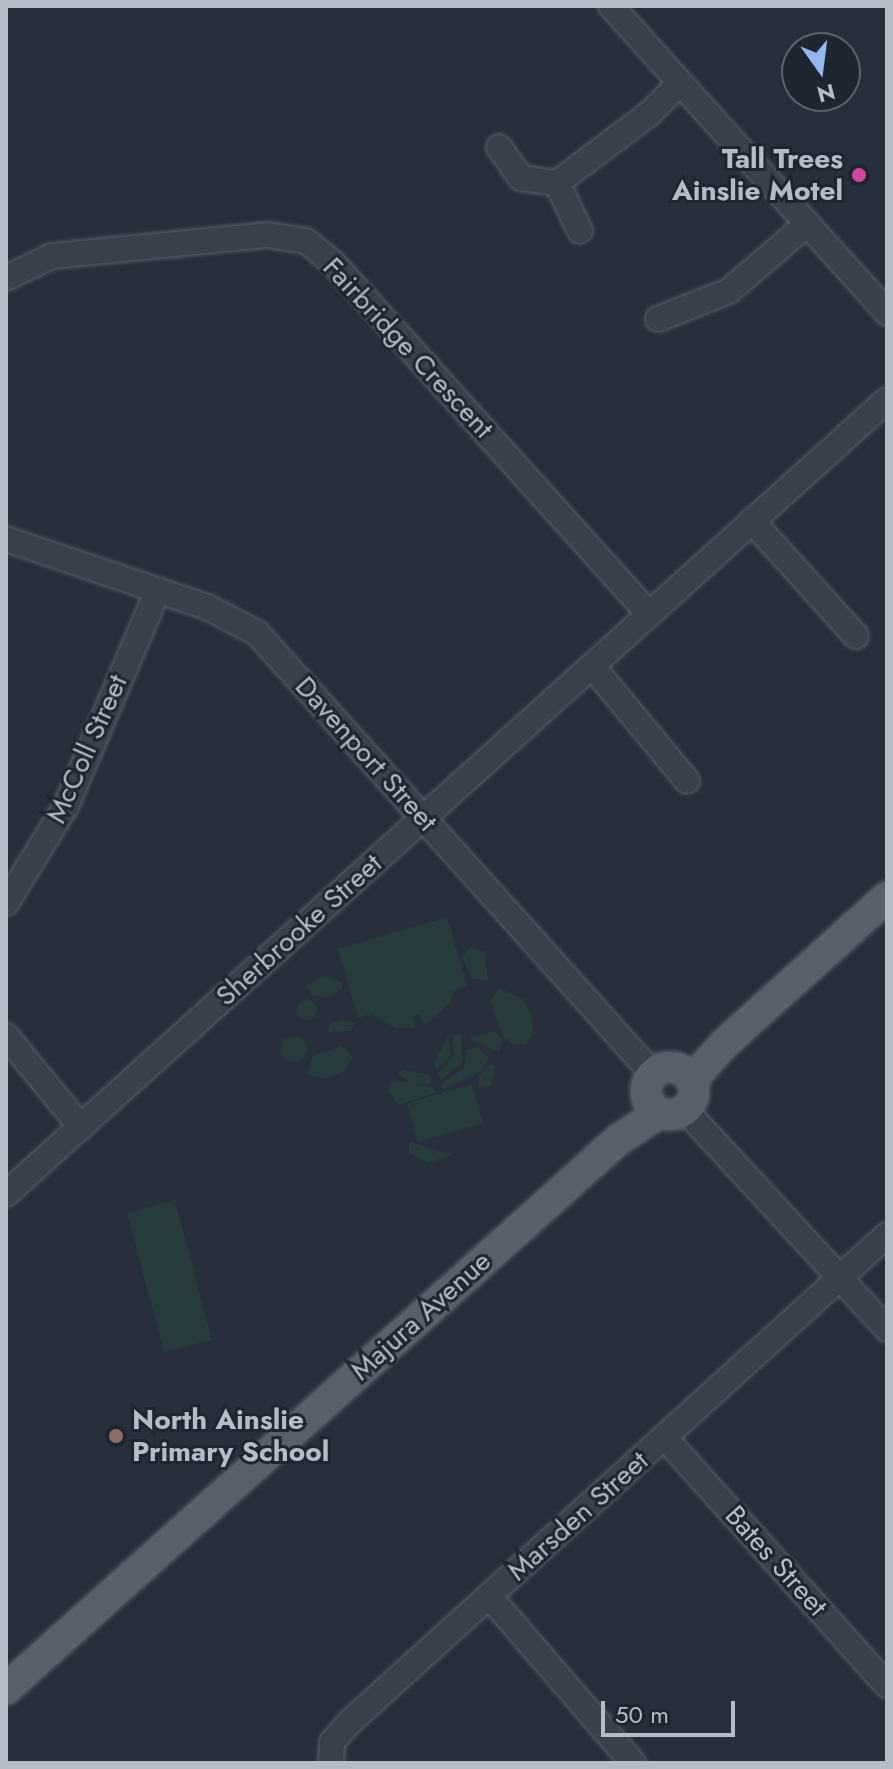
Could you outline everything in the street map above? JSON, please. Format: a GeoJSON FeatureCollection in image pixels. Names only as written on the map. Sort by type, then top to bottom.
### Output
{"type":"FeatureCollection","features":[{"type":"Feature","properties":{"kind":"main road"},"geometry":{"type":"LineString","coordinates":[[668,1091],[887,897]]}},
{"type":"Feature","properties":{"kind":"main road","name":"Majura Avenue"},"geometry":{"type":"LineString","coordinates":[[8,1690],[618,1140],[668,1091]]}},
{"type":"Feature","properties":{"kind":"street"},"geometry":{"type":"LineString","coordinates":[[611,6],[887,313]]}},
{"type":"Feature","properties":{"kind":"street"},"geometry":{"type":"LineString","coordinates":[[499,147],[521,178],[557,183],[680,83]]}},
{"type":"Feature","properties":{"kind":"street"},"geometry":{"type":"LineString","coordinates":[[557,183],[580,231]]}},
{"type":"Feature","properties":{"kind":"street"},"geometry":{"type":"LineString","coordinates":[[658,319],[729,291],[807,224]]}},
{"type":"Feature","properties":{"kind":"street","name":"Fairbridge Crescent"},"geometry":{"type":"LineString","coordinates":[[6,278],[52,256],[268,235],[306,241],[334,264],[649,614]]}},
{"type":"Feature","properties":{"kind":"street","name":"Sherbrooke Street"},"geometry":{"type":"LineString","coordinates":[[6,1194],[887,400]]}},
{"type":"Feature","properties":{"kind":"street"},"geometry":{"type":"LineString","coordinates":[[752,521],[856,636]]}},
{"type":"Feature","properties":{"kind":"street","name":"Davenport Street"},"geometry":{"type":"LineString","coordinates":[[6,539],[207,607],[257,633],[668,1091],[887,1329]]}},
{"type":"Feature","properties":{"kind":"street","name":"McColl Street"},"geometry":{"type":"LineString","coordinates":[[6,903],[66,806],[158,590]]}},
{"type":"Feature","properties":{"kind":"street"},"geometry":{"type":"LineString","coordinates":[[592,666],[687,781]]}},
{"type":"Feature","properties":{"kind":"street"},"geometry":{"type":"LineString","coordinates":[[6,1036],[81,1127]]}},
{"type":"Feature","properties":{"kind":"street","name":"Marsden Street"},"geometry":{"type":"LineString","coordinates":[[331,1763],[332,1742],[351,1721],[887,1235]]}},
{"type":"Feature","properties":{"kind":"street","name":"Bates Street"},"geometry":{"type":"LineString","coordinates":[[665,1438],[887,1685]]}},
{"type":"Feature","properties":{"kind":"street"},"geometry":{"type":"LineString","coordinates":[[489,1596],[633,1763]]}},
{"type":"Feature","properties":{"kind":"shaded area"},"geometry":{"type":"Polygon","coordinates":[[[447,917],[467,986],[454,990],[451,1002],[430,1021],[423,1024],[420,1014],[413,1016],[415,1027],[396,1028],[371,1014],[358,1018],[338,949],[447,917]]]}},
{"type":"Feature","properties":{"kind":"shaded area"},"geometry":{"type":"Polygon","coordinates":[[[470,947],[485,952],[488,980],[472,979],[462,957],[470,947]]]}},
{"type":"Feature","properties":{"kind":"shaded area"},"geometry":{"type":"Polygon","coordinates":[[[325,975],[342,983],[342,990],[327,998],[311,994],[306,986],[325,975]]]}},
{"type":"Feature","properties":{"kind":"shaded area"},"geometry":{"type":"Polygon","coordinates":[[[498,988],[522,998],[532,1016],[533,1034],[526,1044],[514,1045],[504,1037],[490,1002],[498,988]]]}},
{"type":"Feature","properties":{"kind":"shaded area"},"geometry":{"type":"Polygon","coordinates":[[[307,1000],[314,1003],[317,1010],[314,1017],[307,1020],[300,1017],[297,1010],[300,1003],[307,1000]]]}},
{"type":"Feature","properties":{"kind":"shaded area"},"geometry":{"type":"Polygon","coordinates":[[[354,1022],[352,1031],[327,1032],[330,1023],[354,1022]]]}},
{"type":"Feature","properties":{"kind":"shaded area"},"geometry":{"type":"Polygon","coordinates":[[[495,1031],[502,1040],[499,1052],[468,1038],[495,1031]]]}},
{"type":"Feature","properties":{"kind":"shaded area"},"geometry":{"type":"Polygon","coordinates":[[[461,1034],[463,1061],[440,1080],[438,1073],[454,1056],[453,1035],[461,1034]]]}},
{"type":"Feature","properties":{"kind":"shaded area"},"geometry":{"type":"Polygon","coordinates":[[[294,1036],[303,1040],[307,1049],[303,1058],[294,1062],[285,1058],[281,1049],[285,1040],[294,1036]]]}},
{"type":"Feature","properties":{"kind":"shaded area"},"geometry":{"type":"Polygon","coordinates":[[[448,1037],[451,1056],[436,1070],[434,1061],[448,1037]]]}},
{"type":"Feature","properties":{"kind":"shaded area"},"geometry":{"type":"Polygon","coordinates":[[[342,1046],[353,1057],[344,1072],[323,1079],[307,1074],[313,1056],[342,1046]]]}},
{"type":"Feature","properties":{"kind":"shaded area"},"geometry":{"type":"Polygon","coordinates":[[[478,1047],[489,1058],[482,1071],[442,1090],[441,1084],[464,1068],[467,1049],[478,1047]]]}},
{"type":"Feature","properties":{"kind":"shaded area"},"geometry":{"type":"Polygon","coordinates":[[[495,1064],[491,1086],[478,1087],[478,1077],[488,1065],[495,1064]]]}},
{"type":"Feature","properties":{"kind":"shaded area"},"geometry":{"type":"Polygon","coordinates":[[[402,1069],[429,1075],[432,1084],[413,1085],[398,1074],[402,1069]]]}},
{"type":"Feature","properties":{"kind":"shaded area"},"geometry":{"type":"Polygon","coordinates":[[[392,1082],[433,1087],[435,1093],[398,1105],[388,1091],[392,1082]]]}},
{"type":"Feature","properties":{"kind":"shaded area"},"geometry":{"type":"Polygon","coordinates":[[[472,1084],[483,1123],[418,1142],[407,1103],[472,1084]]]}},
{"type":"Feature","properties":{"kind":"shaded area"},"geometry":{"type":"Polygon","coordinates":[[[409,1141],[454,1154],[428,1163],[409,1153],[409,1141]]]}},
{"type":"Feature","properties":{"kind":"shaded area"},"geometry":{"type":"Polygon","coordinates":[[[175,1200],[212,1340],[164,1352],[127,1213],[175,1200]]]}},
{"type":"Feature","properties":{"kind":"place","name":"Tall Trees Ainslie Motel"},"geometry":{"type":"Point","coordinates":[859,175]}},
{"type":"Feature","properties":{"kind":"place","name":"North Ainslie Primary School"},"geometry":{"type":"Point","coordinates":[116,1436]}}]}
